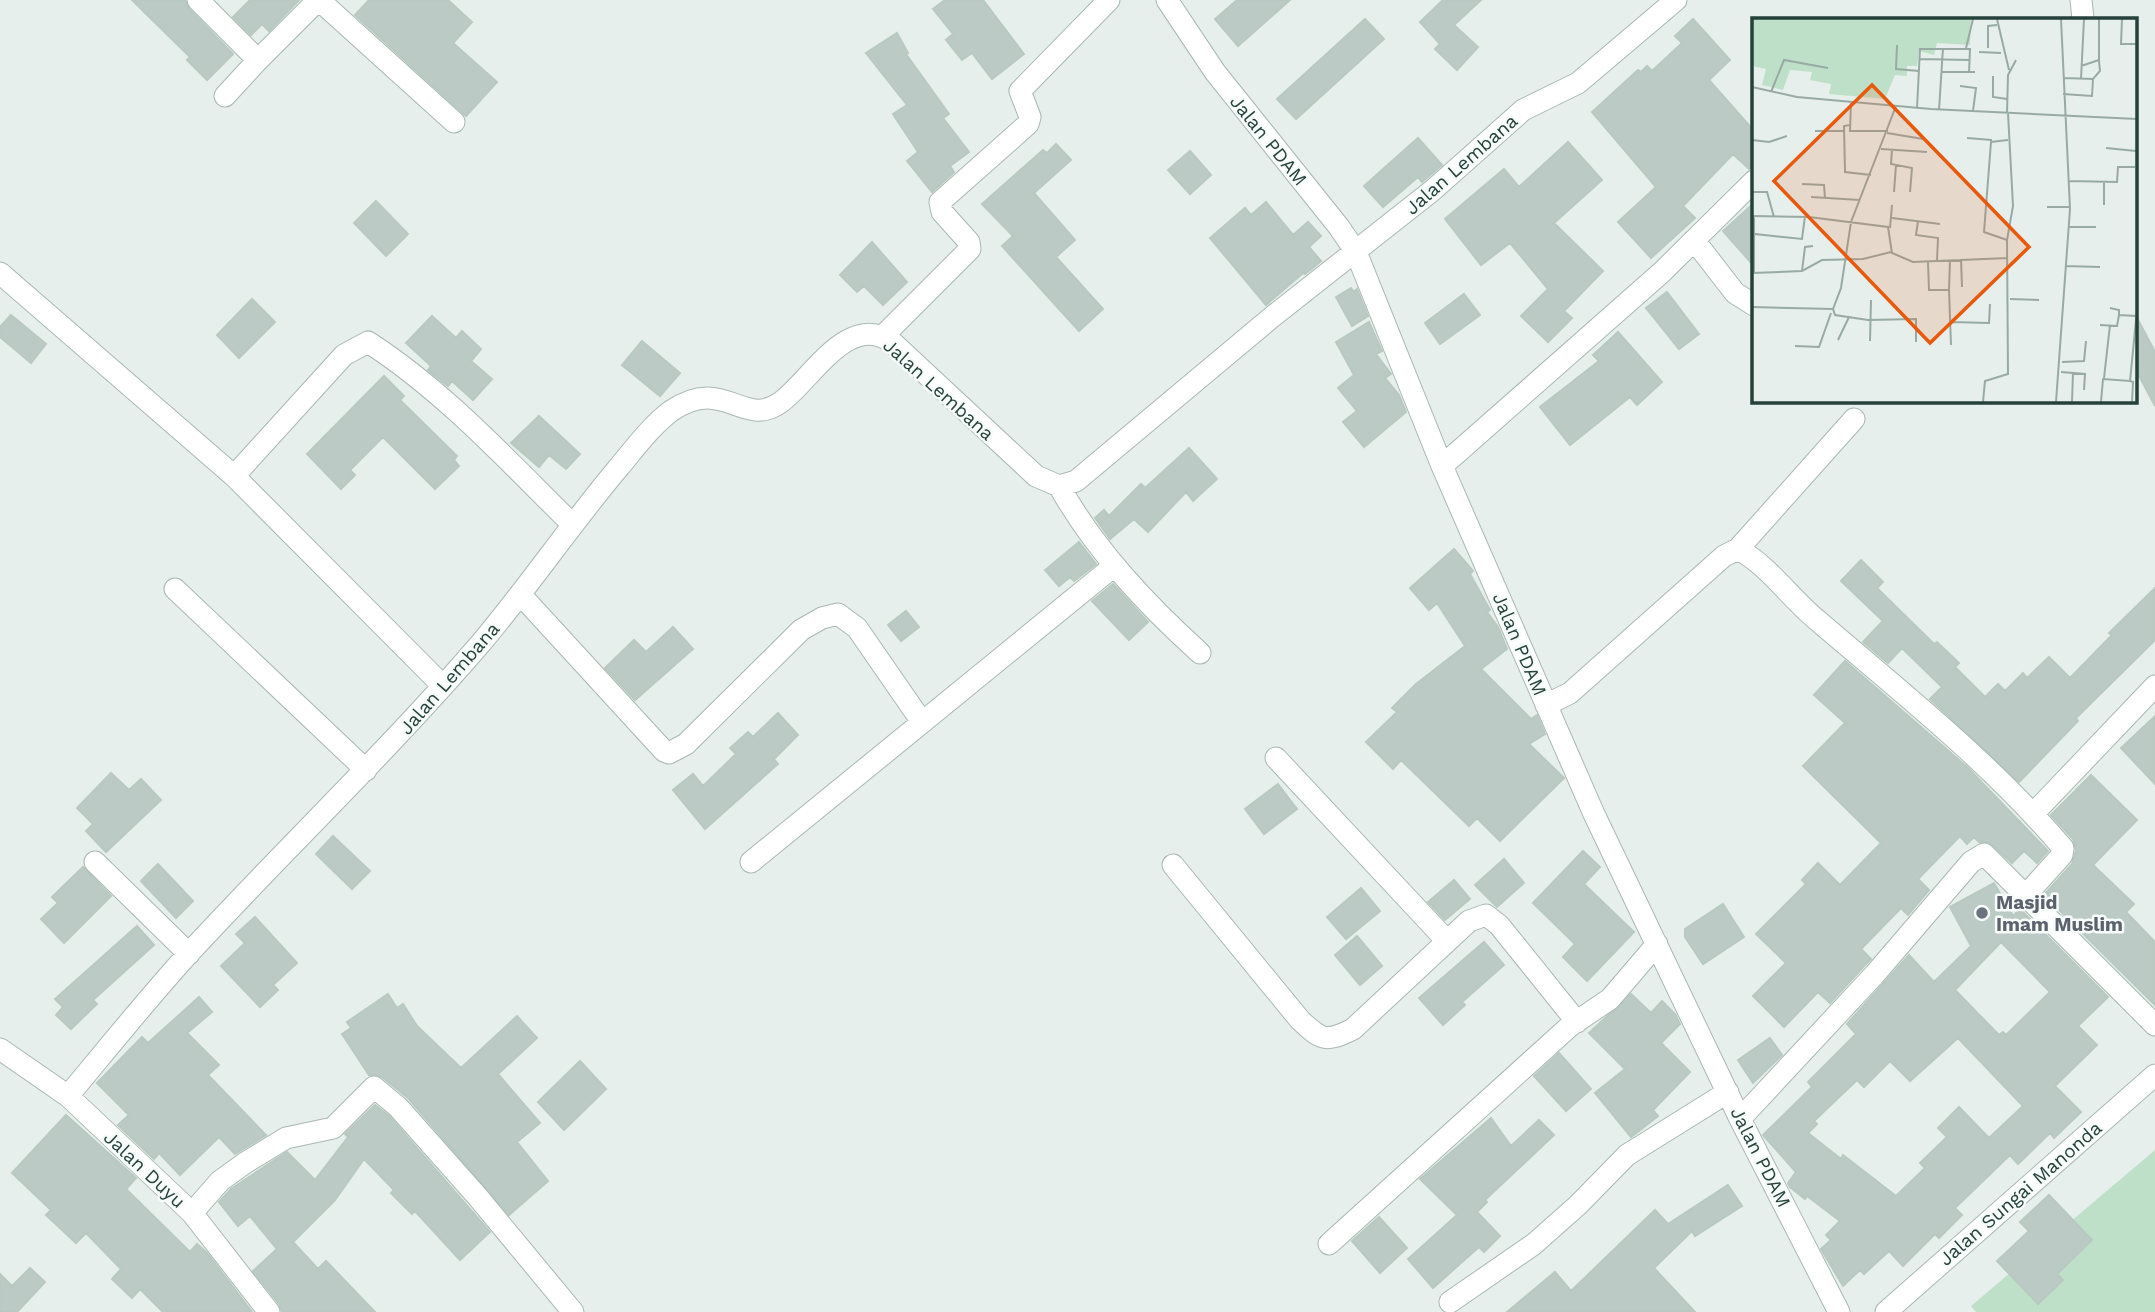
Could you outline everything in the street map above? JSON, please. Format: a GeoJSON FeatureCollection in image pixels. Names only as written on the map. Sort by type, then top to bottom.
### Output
{"type":"FeatureCollection","features":[{"type":"Feature","properties":{"kind":"street"},"geometry":{"type":"LineString","coordinates":[[198,0],[258,60]]}},
{"type":"Feature","properties":{"kind":"street"},"geometry":{"type":"LineString","coordinates":[[225,96],[319,0],[454,122]]}},
{"type":"Feature","properties":{"kind":"street"},"geometry":{"type":"LineString","coordinates":[[883,336],[970,249],[969,242],[942,212],[940,202],[1028,124],[1030,117],[1020,91],[1109,0]]}},
{"type":"Feature","properties":{"kind":"street","name":"Jalan PDAM"},"geometry":{"type":"LineString","coordinates":[[1167,0],[1202,55],[1356,252],[1442,466],[1594,814],[1740,1119],[1839,1312]]}},
{"type":"Feature","properties":{"kind":"street","name":"Jalan Lembana"},"geometry":{"type":"LineString","coordinates":[[68,1096],[189,954],[443,686],[520,594],[571,523],[651,430],[681,405],[712,395],[750,410],[773,408],[835,350],[864,332],[883,336],[1036,477],[1059,486],[1082,477],[1242,342],[1356,252],[1523,110],[1578,83],[1676,0]]}},
{"type":"Feature","properties":{"kind":"street"},"geometry":{"type":"LineString","coordinates":[[2081,0],[2083,18]]}},
{"type":"Feature","properties":{"kind":"street"},"geometry":{"type":"LineString","coordinates":[[1442,466],[1694,240],[1752,183]]}},
{"type":"Feature","properties":{"kind":"street"},"geometry":{"type":"LineString","coordinates":[[1694,240],[1735,293],[1752,304]]}},
{"type":"Feature","properties":{"kind":"street"},"geometry":{"type":"LineString","coordinates":[[1,275],[234,476],[443,686]]}},
{"type":"Feature","properties":{"kind":"street"},"geometry":{"type":"LineString","coordinates":[[234,476],[344,355],[368,342],[399,361],[456,411],[571,523]]}},
{"type":"Feature","properties":{"kind":"street"},"geometry":{"type":"LineString","coordinates":[[1546,705],[1570,692],[1724,556],[1738,550],[1854,419]]}},
{"type":"Feature","properties":{"kind":"street"},"geometry":{"type":"LineString","coordinates":[[1059,486],[1081,526],[1114,566],[1200,653]]}},
{"type":"Feature","properties":{"kind":"street"},"geometry":{"type":"LineString","coordinates":[[1738,550],[1752,557],[1814,618],[1950,732],[2033,814],[2064,851],[2026,895]]}},
{"type":"Feature","properties":{"kind":"street"},"geometry":{"type":"LineString","coordinates":[[751,862],[1114,566]]}},
{"type":"Feature","properties":{"kind":"street"},"geometry":{"type":"LineString","coordinates":[[175,589],[366,770]]}},
{"type":"Feature","properties":{"kind":"street"},"geometry":{"type":"LineString","coordinates":[[520,594],[660,748],[669,753],[686,744],[801,631],[822,618],[838,614],[857,628],[922,722]]}},
{"type":"Feature","properties":{"kind":"street"},"geometry":{"type":"LineString","coordinates":[[2033,814],[2155,686]]}},
{"type":"Feature","properties":{"kind":"street"},"geometry":{"type":"LineString","coordinates":[[1276,758],[1447,941]]}},
{"type":"Feature","properties":{"kind":"street"},"geometry":{"type":"LineString","coordinates":[[1740,1119],[1875,974],[1974,858],[1987,856],[2155,1025]]}},
{"type":"Feature","properties":{"kind":"street"},"geometry":{"type":"LineString","coordinates":[[95,862],[189,954]]}},
{"type":"Feature","properties":{"kind":"street"},"geometry":{"type":"LineString","coordinates":[[1173,865],[1300,1020],[1318,1037],[1335,1039],[1353,1029],[1469,921],[1486,915],[1499,925],[1577,1021]]}},
{"type":"Feature","properties":{"kind":"street"},"geometry":{"type":"LineString","coordinates":[[1329,1244],[1577,1021],[1610,999],[1657,944]]}},
{"type":"Feature","properties":{"kind":"street","name":"Jalan Duyu"},"geometry":{"type":"LineString","coordinates":[[0,1049],[68,1096],[192,1213],[269,1312]]}},
{"type":"Feature","properties":{"kind":"street","name":"Jalan Sungai Manonda"},"geometry":{"type":"LineString","coordinates":[[1886,1312],[2155,1075]]}},
{"type":"Feature","properties":{"kind":"street"},"geometry":{"type":"LineString","coordinates":[[192,1213],[220,1181],[245,1163],[286,1138],[333,1128],[374,1087],[398,1107],[468,1186],[573,1312]]}},
{"type":"Feature","properties":{"kind":"street"},"geometry":{"type":"LineString","coordinates":[[1450,1302],[1534,1244],[1578,1205],[1627,1155],[1728,1092]]}},
{"type":"Feature","properties":{"kind":"green space"},"geometry":{"type":"Polygon","coordinates":[[[2155,1150],[2155,1312],[1976,1312],[1971,1306],[2155,1150]]]}},
{"type":"Feature","properties":{"kind":"building"},"geometry":{"type":"Polygon","coordinates":[[[132,0],[185,0],[189,9],[233,54],[207,80],[187,60],[190,57],[132,0]]]}},
{"type":"Feature","properties":{"kind":"building"},"geometry":{"type":"Polygon","coordinates":[[[250,0],[299,0],[269,31],[262,24],[251,35],[233,17],[250,0]]]}},
{"type":"Feature","properties":{"kind":"building"},"geometry":{"type":"Polygon","coordinates":[[[369,0],[448,0],[472,22],[453,43],[497,82],[466,116],[355,15],[369,0]]]}},
{"type":"Feature","properties":{"kind":"building"},"geometry":{"type":"Polygon","coordinates":[[[945,0],[983,0],[1024,54],[992,79],[972,53],[962,60],[946,40],[953,34],[933,9],[945,0]]]}},
{"type":"Feature","properties":{"kind":"building"},"geometry":{"type":"Polygon","coordinates":[[[1237,0],[1290,0],[1238,46],[1215,19],[1237,0]]]}},
{"type":"Feature","properties":{"kind":"building"},"geometry":{"type":"Polygon","coordinates":[[[1443,0],[1481,0],[1454,25],[1478,47],[1457,70],[1435,49],[1440,44],[1420,22],[1443,0]]]}},
{"type":"Feature","properties":{"kind":"building"},"geometry":{"type":"Polygon","coordinates":[[[1365,19],[1384,39],[1296,119],[1277,99],[1365,19]]]}},
{"type":"Feature","properties":{"kind":"building"},"geometry":{"type":"Polygon","coordinates":[[[1693,19],[1730,60],[1709,80],[1752,129],[1752,168],[1749,169],[1733,154],[1683,206],[1695,218],[1651,258],[1618,222],[1656,187],[1592,112],[1638,70],[1641,72],[1647,66],[1652,71],[1682,43],[1675,36],[1693,19]]]}},
{"type":"Feature","properties":{"kind":"building"},"geometry":{"type":"Polygon","coordinates":[[[897,33],[908,53],[906,54],[949,114],[943,118],[969,152],[950,166],[954,172],[932,192],[907,161],[918,152],[893,114],[907,105],[866,53],[897,33]]]}},
{"type":"Feature","properties":{"kind":"building"},"geometry":{"type":"Polygon","coordinates":[[[1418,138],[1442,165],[1422,182],[1418,177],[1383,207],[1364,186],[1418,138]]]}},
{"type":"Feature","properties":{"kind":"building"},"geometry":{"type":"Polygon","coordinates":[[[1568,142],[1602,180],[1554,223],[1603,271],[1564,311],[1572,318],[1548,342],[1521,316],[1548,289],[1510,243],[1481,265],[1445,219],[1504,169],[1519,187],[1568,142]]]}},
{"type":"Feature","properties":{"kind":"building"},"geometry":{"type":"Polygon","coordinates":[[[1056,144],[1071,160],[1034,193],[1075,240],[1056,257],[1103,309],[1079,331],[1002,246],[1013,236],[982,204],[1043,150],[1047,153],[1056,144]]]}},
{"type":"Feature","properties":{"kind":"building"},"geometry":{"type":"Polygon","coordinates":[[[1190,151],[1211,175],[1190,194],[1168,170],[1190,151]]]}},
{"type":"Feature","properties":{"kind":"building"},"geometry":{"type":"Polygon","coordinates":[[[376,201],[408,234],[386,256],[354,223],[376,201]]]}},
{"type":"Feature","properties":{"kind":"building"},"geometry":{"type":"Polygon","coordinates":[[[1266,202],[1293,235],[1308,222],[1321,236],[1309,247],[1321,261],[1266,305],[1210,238],[1245,208],[1251,215],[1266,202]]]}},
{"type":"Feature","properties":{"kind":"building"},"geometry":{"type":"Polygon","coordinates":[[[1752,205],[1752,264],[1723,231],[1752,205]]]}},
{"type":"Feature","properties":{"kind":"building"},"geometry":{"type":"Polygon","coordinates":[[[872,242],[907,282],[883,305],[864,286],[857,292],[840,275],[872,242]]]}},
{"type":"Feature","properties":{"kind":"building"},"geometry":{"type":"Polygon","coordinates":[[[1351,288],[1354,292],[1357,289],[1368,316],[1352,326],[1336,297],[1351,288]]]}},
{"type":"Feature","properties":{"kind":"building"},"geometry":{"type":"Polygon","coordinates":[[[1667,292],[1699,334],[1679,349],[1646,308],[1667,292]]]}},
{"type":"Feature","properties":{"kind":"building"},"geometry":{"type":"Polygon","coordinates":[[[1464,294],[1480,315],[1440,344],[1425,323],[1464,294]]]}},
{"type":"Feature","properties":{"kind":"building"},"geometry":{"type":"Polygon","coordinates":[[[252,299],[275,322],[239,358],[217,335],[252,299]]]}},
{"type":"Feature","properties":{"kind":"building"},"geometry":{"type":"Polygon","coordinates":[[[11,315],[46,344],[31,363],[0,337],[0,327],[11,315]]]}},
{"type":"Feature","properties":{"kind":"building"},"geometry":{"type":"Polygon","coordinates":[[[432,316],[456,338],[462,331],[481,349],[471,361],[492,379],[473,400],[452,381],[448,386],[428,370],[431,366],[406,343],[432,316]]]}},
{"type":"Feature","properties":{"kind":"building"},"geometry":{"type":"Polygon","coordinates":[[[2138,320],[2155,352],[2155,406],[2138,374],[2138,320]]]}},
{"type":"Feature","properties":{"kind":"building"},"geometry":{"type":"Polygon","coordinates":[[[1369,322],[1382,351],[1376,354],[1391,374],[1385,378],[1399,395],[1406,412],[1364,447],[1343,422],[1357,411],[1338,388],[1354,375],[1336,342],[1369,322]]]}},
{"type":"Feature","properties":{"kind":"building"},"geometry":{"type":"Polygon","coordinates":[[[1618,332],[1662,382],[1637,405],[1630,397],[1570,445],[1540,407],[1599,361],[1593,355],[1618,332]]]}},
{"type":"Feature","properties":{"kind":"building"},"geometry":{"type":"Polygon","coordinates":[[[642,341],[680,373],[660,396],[622,365],[642,341]]]}},
{"type":"Feature","properties":{"kind":"building"},"geometry":{"type":"Polygon","coordinates":[[[384,376],[404,396],[400,400],[457,456],[454,460],[459,466],[435,489],[383,437],[350,470],[355,475],[341,489],[307,454],[384,376]]]}},
{"type":"Feature","properties":{"kind":"building"},"geometry":{"type":"Polygon","coordinates":[[[539,416],[580,454],[566,469],[549,455],[539,467],[511,443],[539,416]]]}},
{"type":"Feature","properties":{"kind":"building"},"geometry":{"type":"Polygon","coordinates":[[[1189,448],[1217,479],[1193,501],[1186,492],[1148,532],[1134,519],[1110,539],[1095,518],[1104,510],[1109,516],[1141,484],[1145,488],[1189,448]]]}},
{"type":"Feature","properties":{"kind":"building"},"geometry":{"type":"Polygon","coordinates":[[[1079,542],[1096,564],[1074,581],[1070,577],[1059,586],[1045,570],[1079,542]]]}},
{"type":"Feature","properties":{"kind":"building"},"geometry":{"type":"Polygon","coordinates":[[[1454,549],[1473,571],[1470,574],[1507,649],[1481,669],[1531,719],[1537,715],[1545,734],[1529,744],[1564,778],[1500,841],[1477,818],[1469,826],[1401,760],[1393,769],[1366,742],[1397,712],[1392,708],[1416,684],[1465,646],[1437,603],[1429,610],[1410,588],[1454,549]]]}},
{"type":"Feature","properties":{"kind":"building"},"geometry":{"type":"Polygon","coordinates":[[[1861,560],[1883,582],[1877,588],[1934,644],[1937,642],[1959,663],[1955,667],[1985,697],[1998,684],[2005,691],[2023,673],[2027,678],[2049,657],[2070,678],[2112,635],[2109,633],[2155,588],[2155,640],[2076,718],[2078,721],[2019,782],[1930,699],[1942,687],[1902,648],[1888,663],[1863,642],[1883,621],[1841,581],[1861,560]]]}},
{"type":"Feature","properties":{"kind":"building"},"geometry":{"type":"Polygon","coordinates":[[[1113,584],[1148,622],[1129,640],[1092,601],[1113,584]]]}},
{"type":"Feature","properties":{"kind":"building"},"geometry":{"type":"Polygon","coordinates":[[[906,611],[919,627],[901,641],[888,625],[906,611]]]}},
{"type":"Feature","properties":{"kind":"building"},"geometry":{"type":"Polygon","coordinates":[[[673,627],[693,649],[635,700],[605,668],[634,640],[646,652],[673,627]]]}},
{"type":"Feature","properties":{"kind":"building"},"geometry":{"type":"Polygon","coordinates":[[[1845,661],[1967,767],[2048,851],[2037,863],[2024,851],[2012,863],[1989,842],[1979,842],[1974,837],[1967,844],[1960,836],[1918,879],[1929,890],[1908,915],[1901,908],[1861,949],[1871,959],[1830,1003],[1818,992],[1784,1027],[1753,996],[1786,963],[1756,934],[1806,884],[1802,880],[1818,863],[1840,885],[1881,843],[1803,766],[1845,723],[1814,695],[1845,661]]]}},
{"type":"Feature","properties":{"kind":"building"},"geometry":{"type":"Polygon","coordinates":[[[778,713],[798,735],[774,759],[778,764],[705,829],[673,790],[693,774],[703,786],[736,754],[730,748],[748,732],[753,737],[778,713]]]}},
{"type":"Feature","properties":{"kind":"building"},"geometry":{"type":"Polygon","coordinates":[[[2155,716],[2155,784],[2121,748],[2155,716]]]}},
{"type":"Feature","properties":{"kind":"building"},"geometry":{"type":"Polygon","coordinates":[[[111,773],[129,790],[141,779],[161,800],[106,852],[86,831],[93,824],[77,808],[111,773]]]}},
{"type":"Feature","properties":{"kind":"building"},"geometry":{"type":"Polygon","coordinates":[[[2091,775],[2137,820],[2093,865],[2134,904],[2126,912],[2155,942],[2155,1005],[2044,895],[2072,864],[2076,850],[2073,839],[2051,815],[2091,775]]]}},
{"type":"Feature","properties":{"kind":"building"},"geometry":{"type":"Polygon","coordinates":[[[1278,784],[1297,809],[1264,834],[1245,809],[1278,784]]]}},
{"type":"Feature","properties":{"kind":"building"},"geometry":{"type":"Polygon","coordinates":[[[333,836],[370,871],[352,889],[316,854],[333,836]]]}},
{"type":"Feature","properties":{"kind":"building"},"geometry":{"type":"Polygon","coordinates":[[[1583,851],[1600,867],[1584,884],[1634,932],[1587,981],[1563,957],[1575,944],[1533,903],[1583,851]]]}},
{"type":"Feature","properties":{"kind":"building"},"geometry":{"type":"Polygon","coordinates":[[[1504,859],[1524,883],[1497,907],[1475,885],[1504,859]]]}},
{"type":"Feature","properties":{"kind":"building"},"geometry":{"type":"Polygon","coordinates":[[[158,864],[193,901],[176,918],[141,881],[158,864]]]}},
{"type":"Feature","properties":{"kind":"building"},"geometry":{"type":"Polygon","coordinates":[[[83,867],[111,896],[64,943],[41,919],[58,903],[52,897],[83,867]]]}},
{"type":"Feature","properties":{"kind":"building"},"geometry":{"type":"Polygon","coordinates":[[[1454,880],[1470,899],[1445,920],[1428,902],[1454,880]]]}},
{"type":"Feature","properties":{"kind":"building"},"geometry":{"type":"Polygon","coordinates":[[[1994,883],[2013,916],[2020,909],[2108,997],[2078,1026],[2097,1045],[2055,1086],[2081,1112],[2054,1138],[2050,1133],[2018,1164],[2010,1155],[1955,1208],[1962,1215],[1939,1238],[1935,1234],[1903,1266],[1889,1251],[1864,1274],[1860,1270],[1843,1286],[1821,1249],[1831,1240],[1826,1235],[1840,1221],[1807,1196],[1805,1199],[1790,1187],[1788,1183],[1796,1172],[1763,1135],[1812,1087],[1808,1082],[1856,1034],[1847,1024],[1909,955],[1934,982],[1971,946],[1950,907],[1994,883]],[[2001,942],[1955,990],[1999,1035],[2003,1032],[2006,1035],[2050,992],[2001,942]],[[1958,1038],[1910,1081],[1890,1061],[1864,1087],[1857,1080],[1814,1121],[1817,1124],[1808,1133],[1841,1159],[1843,1155],[1896,1196],[1925,1168],[1920,1163],[1947,1137],[1938,1128],[1959,1107],[1989,1138],[2023,1106],[1958,1038]]]}},
{"type":"Feature","properties":{"kind":"building"},"geometry":{"type":"Polygon","coordinates":[[[1361,888],[1380,911],[1346,939],[1327,917],[1361,888]]]}},
{"type":"Feature","properties":{"kind":"building"},"geometry":{"type":"Polygon","coordinates":[[[1723,904],[1744,937],[1703,964],[1685,937],[1685,929],[1723,904]]]}},
{"type":"Feature","properties":{"kind":"building"},"geometry":{"type":"Polygon","coordinates":[[[255,917],[297,963],[273,985],[278,990],[260,1007],[221,966],[245,943],[236,934],[255,917]]]}},
{"type":"Feature","properties":{"kind":"building"},"geometry":{"type":"Polygon","coordinates":[[[137,926],[154,945],[93,1000],[97,1004],[71,1029],[56,1015],[63,1007],[55,999],[137,926]]]}},
{"type":"Feature","properties":{"kind":"building"},"geometry":{"type":"Polygon","coordinates":[[[1357,936],[1382,966],[1360,985],[1335,955],[1357,936]]]}},
{"type":"Feature","properties":{"kind":"building"},"geometry":{"type":"Polygon","coordinates":[[[1484,942],[1504,965],[1462,1002],[1465,1005],[1443,1025],[1419,998],[1484,942]]]}},
{"type":"Feature","properties":{"kind":"building"},"geometry":{"type":"Polygon","coordinates":[[[388,994],[397,1008],[403,1004],[417,1026],[461,1068],[517,1016],[537,1038],[498,1074],[540,1123],[517,1142],[548,1181],[509,1215],[408,1098],[382,1077],[369,1075],[342,1034],[351,1028],[347,1022],[388,994]]]}},
{"type":"Feature","properties":{"kind":"building"},"geometry":{"type":"Polygon","coordinates":[[[1631,994],[1651,1013],[1662,1001],[1675,1014],[1680,1024],[1661,1043],[1690,1072],[1653,1110],[1658,1116],[1631,1137],[1595,1093],[1625,1069],[1589,1033],[1631,994]]]}},
{"type":"Feature","properties":{"kind":"building"},"geometry":{"type":"Polygon","coordinates":[[[199,997],[212,1012],[187,1033],[219,1065],[208,1075],[266,1135],[235,1154],[219,1137],[180,1175],[159,1153],[154,1159],[118,1125],[129,1115],[97,1083],[142,1037],[148,1043],[199,997]]]}},
{"type":"Feature","properties":{"kind":"building"},"geometry":{"type":"Polygon","coordinates":[[[1770,1038],[1782,1055],[1753,1083],[1738,1060],[1770,1038]]]}},
{"type":"Feature","properties":{"kind":"building"},"geometry":{"type":"Polygon","coordinates":[[[1559,1053],[1591,1089],[1566,1111],[1534,1076],[1559,1053]]]}},
{"type":"Feature","properties":{"kind":"building"},"geometry":{"type":"Polygon","coordinates":[[[580,1061],[606,1089],[564,1130],[538,1102],[580,1061]]]}},
{"type":"Feature","properties":{"kind":"building"},"geometry":{"type":"Polygon","coordinates":[[[375,1105],[389,1116],[490,1232],[460,1260],[415,1211],[412,1214],[391,1193],[394,1190],[364,1159],[335,1200],[293,1242],[318,1269],[326,1261],[375,1312],[282,1312],[279,1304],[253,1271],[277,1249],[250,1216],[238,1226],[219,1202],[231,1189],[287,1152],[315,1180],[348,1137],[345,1134],[375,1105]]]}},
{"type":"Feature","properties":{"kind":"building"},"geometry":{"type":"Polygon","coordinates":[[[66,1115],[136,1178],[126,1189],[190,1252],[197,1244],[207,1253],[252,1312],[163,1312],[140,1289],[132,1298],[112,1279],[121,1269],[86,1233],[76,1243],[46,1215],[51,1210],[12,1173],[66,1115]]]}},
{"type":"Feature","properties":{"kind":"building"},"geometry":{"type":"Polygon","coordinates":[[[1491,1118],[1511,1146],[1539,1120],[1554,1135],[1485,1200],[1487,1202],[1477,1212],[1500,1236],[1484,1252],[1479,1247],[1433,1288],[1408,1259],[1457,1215],[1420,1179],[1491,1118]]]}},
{"type":"Feature","properties":{"kind":"building"},"geometry":{"type":"Polygon","coordinates":[[[1728,1185],[1742,1206],[1695,1236],[1692,1231],[1654,1268],[1695,1312],[1507,1312],[1555,1272],[1571,1291],[1655,1210],[1668,1224],[1728,1185]]]}},
{"type":"Feature","properties":{"kind":"building"},"geometry":{"type":"Polygon","coordinates":[[[2049,1195],[2092,1240],[2057,1274],[2063,1280],[2038,1304],[1997,1261],[2029,1231],[2020,1222],[2049,1195]]]}},
{"type":"Feature","properties":{"kind":"building"},"geometry":{"type":"Polygon","coordinates":[[[1379,1217],[1407,1248],[1380,1273],[1352,1241],[1379,1217]]]}},
{"type":"Feature","properties":{"kind":"building"},"geometry":{"type":"Polygon","coordinates":[[[30,1268],[45,1282],[17,1312],[0,1312],[0,1274],[12,1286],[30,1268]]]}},
{"type":"Feature","properties":{"kind":"place","name":"Masjid Imam Muslim"},"geometry":{"type":"Point","coordinates":[1982,913]}}]}
